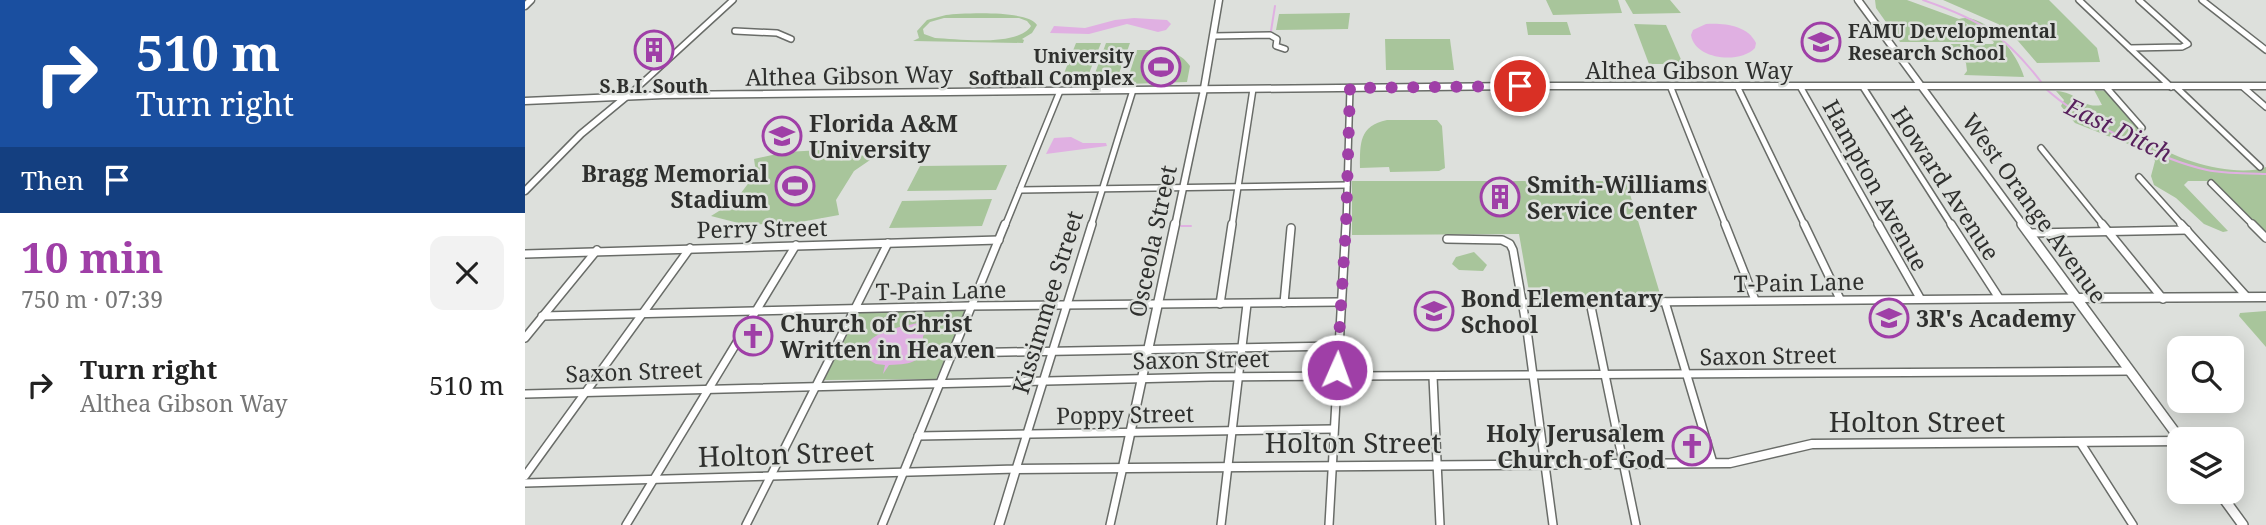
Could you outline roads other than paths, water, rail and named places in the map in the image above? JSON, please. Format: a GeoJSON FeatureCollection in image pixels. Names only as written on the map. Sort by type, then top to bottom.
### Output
{"type":"FeatureCollection","features":[{"type":"Feature","properties":{"kind":"main road","name":"West Orange Avenue"},"geometry":{"type":"LineString","coordinates":[[1858,0],[2171,427]]}},
{"type":"Feature","properties":{"kind":"main road"},"geometry":{"type":"LineString","coordinates":[[2228,504],[2243,525]]}},
{"type":"Feature","properties":{"kind":"street"},"geometry":{"type":"LineString","coordinates":[[525,6],[527,0]]}},
{"type":"Feature","properties":{"kind":"street"},"geometry":{"type":"LineString","coordinates":[[525,191],[581,134],[628,96],[733,0]]}},
{"type":"Feature","properties":{"kind":"street","name":"Osceola Street"},"geometry":{"type":"LineString","coordinates":[[1110,525],[1183,188],[1219,0]]}},
{"type":"Feature","properties":{"kind":"street"},"geometry":{"type":"LineString","coordinates":[[2079,0],[2260,167]]}},
{"type":"Feature","properties":{"kind":"street"},"geometry":{"type":"LineString","coordinates":[[2130,48],[2186,47],[2188,44],[2139,0]]}},
{"type":"Feature","properties":{"kind":"street"},"geometry":{"type":"LineString","coordinates":[[2202,0],[2266,50]]}},
{"type":"Feature","properties":{"kind":"street"},"geometry":{"type":"LineString","coordinates":[[735,31],[777,33],[791,39]]}},
{"type":"Feature","properties":{"kind":"street"},"geometry":{"type":"LineString","coordinates":[[1213,36],[1270,35],[1277,39],[1277,47],[1285,49]]}},
{"type":"Feature","properties":{"kind":"street","name":"Althea Gibson Way"},"geometry":{"type":"LineString","coordinates":[[525,101],[628,96],[1203,89],[2266,86]]}},
{"type":"Feature","properties":{"kind":"street","name":"Howard Avenue"},"geometry":{"type":"LineString","coordinates":[[1863,87],[1999,298]]}},
{"type":"Feature","properties":{"kind":"street"},"geometry":{"type":"LineString","coordinates":[[2106,87],[2142,128]]}},
{"type":"Feature","properties":{"kind":"street"},"geometry":{"type":"LineString","coordinates":[[2243,87],[2266,107]]}},
{"type":"Feature","properties":{"kind":"street"},"geometry":{"type":"LineString","coordinates":[[1329,525],[1350,88]]}},
{"type":"Feature","properties":{"kind":"street"},"geometry":{"type":"LineString","coordinates":[[1671,88],[1755,300]]}},
{"type":"Feature","properties":{"kind":"street"},"geometry":{"type":"LineString","coordinates":[[1738,88],[1840,299]]}},
{"type":"Feature","properties":{"kind":"street","name":"Hampton Avenue"},"geometry":{"type":"LineString","coordinates":[[1801,88],[1920,299]]}},
{"type":"Feature","properties":{"kind":"street"},"geometry":{"type":"LineString","coordinates":[[1220,304],[1253,89]]}},
{"type":"Feature","properties":{"kind":"street","name":"Kissimmee Street"},"geometry":{"type":"LineString","coordinates":[[999,525],[1133,90]]}},
{"type":"Feature","properties":{"kind":"street"},"geometry":{"type":"LineString","coordinates":[[882,525],[1061,91]]}},
{"type":"Feature","properties":{"kind":"street"},"geometry":{"type":"LineString","coordinates":[[2041,148],[2163,299]]}},
{"type":"Feature","properties":{"kind":"street"},"geometry":{"type":"LineString","coordinates":[[2139,177],[2247,297]]}},
{"type":"Feature","properties":{"kind":"street"},"geometry":{"type":"LineString","coordinates":[[2211,183],[2266,238]]}},
{"type":"Feature","properties":{"kind":"street"},"geometry":{"type":"LineString","coordinates":[[1020,190],[1347,185]]}},
{"type":"Feature","properties":{"kind":"street"},"geometry":{"type":"LineString","coordinates":[[1284,303],[1291,228]]}},
{"type":"Feature","properties":{"kind":"street"},"geometry":{"type":"LineString","coordinates":[[2029,233],[2187,230]]}},
{"type":"Feature","properties":{"kind":"street"},"geometry":{"type":"LineString","coordinates":[[1447,239],[1507,242],[1514,254],[1534,376],[1553,525]]}},
{"type":"Feature","properties":{"kind":"street","name":"Perry Street"},"geometry":{"type":"LineString","coordinates":[[525,254],[999,240]]}},
{"type":"Feature","properties":{"kind":"street"},"geometry":{"type":"LineString","coordinates":[[746,525],[888,243]]}},
{"type":"Feature","properties":{"kind":"street"},"geometry":{"type":"LineString","coordinates":[[627,525],[796,245]]}},
{"type":"Feature","properties":{"kind":"street"},"geometry":{"type":"LineString","coordinates":[[525,476],[690,248]]}},
{"type":"Feature","properties":{"kind":"street"},"geometry":{"type":"LineString","coordinates":[[525,338],[597,250]]}},
{"type":"Feature","properties":{"kind":"street"},"geometry":{"type":"LineString","coordinates":[[2077,298],[2266,297]]}},
{"type":"Feature","properties":{"kind":"street","name":"T-Pain Lane"},"geometry":{"type":"LineString","coordinates":[[1523,303],[2077,298]]}},
{"type":"Feature","properties":{"kind":"street","name":"T-Pain Lane"},"geometry":{"type":"LineString","coordinates":[[542,316],[1340,302]]}},
{"type":"Feature","properties":{"kind":"street"},"geometry":{"type":"LineString","coordinates":[[1590,302],[1636,525]]}},
{"type":"Feature","properties":{"kind":"street"},"geometry":{"type":"LineString","coordinates":[[1665,302],[1713,463]]}},
{"type":"Feature","properties":{"kind":"street"},"geometry":{"type":"LineString","coordinates":[[1221,525],[1247,303]]}},
{"type":"Feature","properties":{"kind":"street"},"geometry":{"type":"LineString","coordinates":[[955,353],[1338,346]]}},
{"type":"Feature","properties":{"kind":"street","name":"Saxon Street"},"geometry":{"type":"LineString","coordinates":[[525,394],[1239,377],[2130,371]]}},
{"type":"Feature","properties":{"kind":"street"},"geometry":{"type":"LineString","coordinates":[[1433,377],[1440,525]]}},
{"type":"Feature","properties":{"kind":"street","name":"Poppy Street"},"geometry":{"type":"LineString","coordinates":[[918,436],[1333,429]]}},
{"type":"Feature","properties":{"kind":"street","name":"Holton Street"},"geometry":{"type":"LineString","coordinates":[[525,483],[1228,465],[1713,463],[1750,460],[1780,448],[1803,445],[2167,440]]}},
{"type":"Feature","properties":{"kind":"street"},"geometry":{"type":"LineString","coordinates":[[2080,442],[2133,525]]}},
{"type":"Feature","properties":{"kind":"waterway","name":"East Ditch"},"geometry":{"type":"LineString","coordinates":[[1923,0],[1976,22],[2003,40],[2042,83]]}},
{"type":"Feature","properties":{"kind":"waterway"},"geometry":{"type":"LineString","coordinates":[[1271,31],[1275,6]]}},
{"type":"Feature","properties":{"kind":"waterway"},"geometry":{"type":"LineString","coordinates":[[2045,88],[2099,125],[2167,157],[2214,171],[2266,174]]}},
{"type":"Feature","properties":{"kind":"waterway"},"geometry":{"type":"LineString","coordinates":[[1181,226],[1191,226]]}},
{"type":"Feature","properties":{"kind":"place","name":"FAMU Developmental Research School"},"geometry":{"type":"Point","coordinates":[1821,42]}},
{"type":"Feature","properties":{"kind":"place","name":"S.B.I. South"},"geometry":{"type":"Point","coordinates":[654,50]}},
{"type":"Feature","properties":{"kind":"place","name":"University Softball Complex"},"geometry":{"type":"Point","coordinates":[1161,67]}},
{"type":"Feature","properties":{"kind":"place","name":"Florida A&M University"},"geometry":{"type":"Point","coordinates":[782,136]}},
{"type":"Feature","properties":{"kind":"place","name":"Bragg Memorial Stadium"},"geometry":{"type":"Point","coordinates":[795,186]}},
{"type":"Feature","properties":{"kind":"place","name":"Smith-Williams Service Center"},"geometry":{"type":"Point","coordinates":[1500,197]}},
{"type":"Feature","properties":{"kind":"place","name":"Bond Elementary School"},"geometry":{"type":"Point","coordinates":[1434,311]}},
{"type":"Feature","properties":{"kind":"place","name":"3R's Academy"},"geometry":{"type":"Point","coordinates":[1889,318]}},
{"type":"Feature","properties":{"kind":"place","name":"Church of Christ Written in Heaven"},"geometry":{"type":"Point","coordinates":[753,336]}},
{"type":"Feature","properties":{"kind":"place","name":"Holy Jerusalem Church of God"},"geometry":{"type":"Point","coordinates":[1692,446]}}]}
